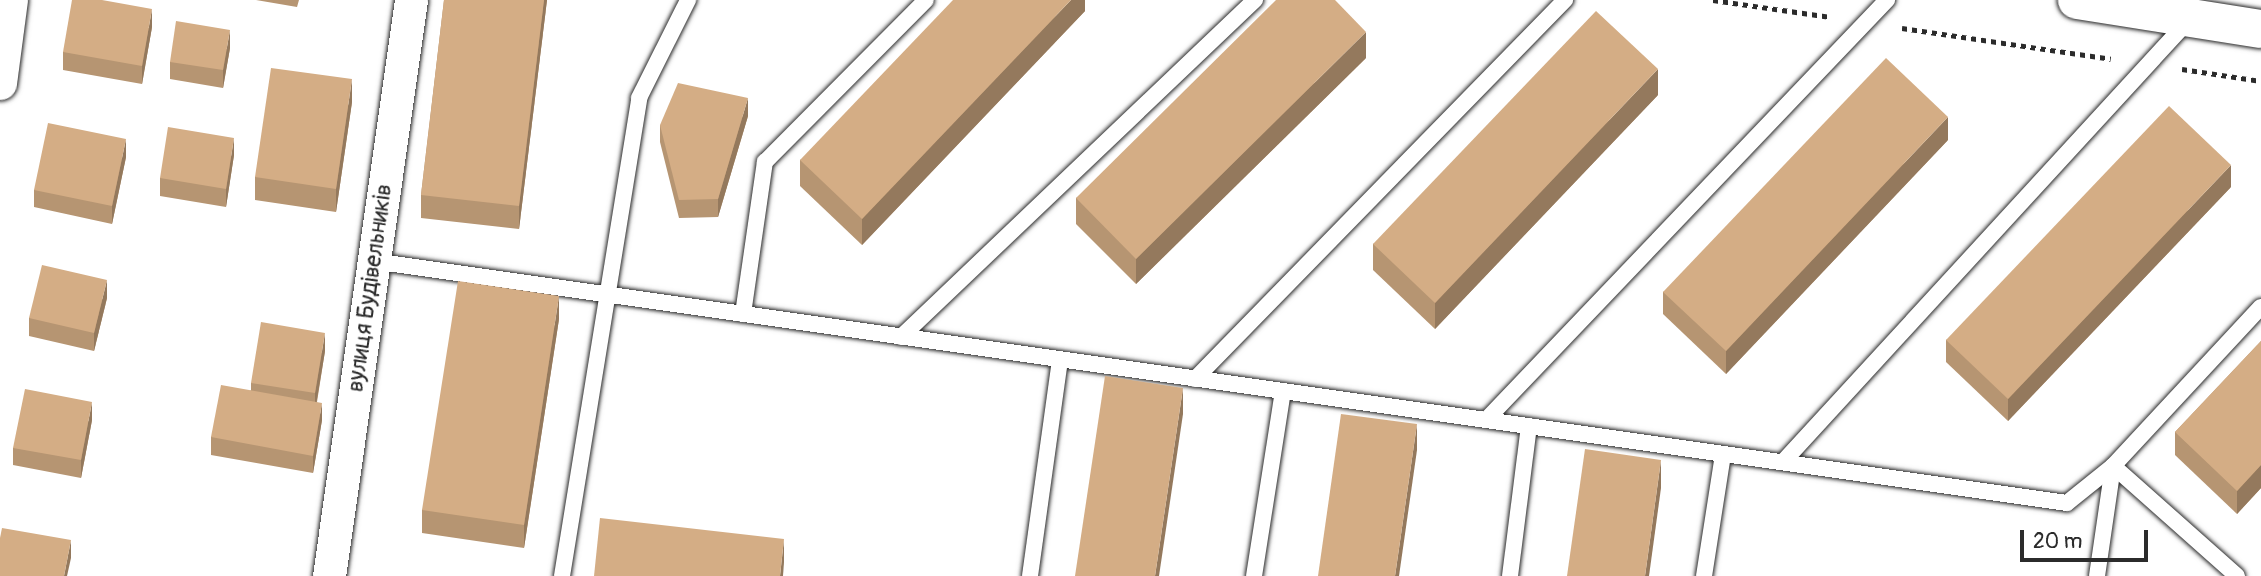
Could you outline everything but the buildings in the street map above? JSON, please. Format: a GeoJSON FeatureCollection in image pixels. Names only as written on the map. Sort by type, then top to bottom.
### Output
{"type":"FeatureCollection","features":[{"type":"Feature","properties":{"kind":"street"},"geometry":{"type":"LineString","coordinates":[[0,83],[11,0]]}},
{"type":"Feature","properties":{"kind":"street","name":"вулиця Будівельників"},"geometry":{"type":"LineString","coordinates":[[329,576],[411,0]]}},
{"type":"Feature","properties":{"kind":"street"},"geometry":{"type":"LineString","coordinates":[[2077,0],[2196,9],[2261,29]]}},
{"type":"Feature","properties":{"kind":"lane"},"geometry":{"type":"LineString","coordinates":[[562,576],[639,97],[688,0]]}},
{"type":"Feature","properties":{"kind":"lane"},"geometry":{"type":"LineString","coordinates":[[743,314],[765,162],[926,0]]}},
{"type":"Feature","properties":{"kind":"lane"},"geometry":{"type":"LineString","coordinates":[[901,337],[1255,0]]}},
{"type":"Feature","properties":{"kind":"lane"},"geometry":{"type":"LineString","coordinates":[[1195,379],[1565,0]]}},
{"type":"Feature","properties":{"kind":"lane"},"geometry":{"type":"LineString","coordinates":[[1486,420],[1887,0]]}},
{"type":"Feature","properties":{"kind":"lane"},"geometry":{"type":"LineString","coordinates":[[1783,463],[2196,9]]}},
{"type":"Feature","properties":{"kind":"lane"},"geometry":{"type":"LineString","coordinates":[[373,261],[2067,503],[2113,466],[2261,307]]}},
{"type":"Feature","properties":{"kind":"lane"},"geometry":{"type":"LineString","coordinates":[[1030,576],[1060,360]]}},
{"type":"Feature","properties":{"kind":"lane"},"geometry":{"type":"LineString","coordinates":[[1254,576],[1283,391]]}},
{"type":"Feature","properties":{"kind":"lane"},"geometry":{"type":"LineString","coordinates":[[1510,576],[1529,426]]}},
{"type":"Feature","properties":{"kind":"lane"},"geometry":{"type":"LineString","coordinates":[[1704,576],[1723,454]]}},
{"type":"Feature","properties":{"kind":"lane"},"geometry":{"type":"LineString","coordinates":[[2096,576],[2113,466]]}},
{"type":"Feature","properties":{"kind":"lane"},"geometry":{"type":"LineString","coordinates":[[2113,466],[2237,576]]}},
{"type":"Feature","properties":{"kind":"path"},"geometry":{"type":"LineString","coordinates":[[1713,0],[2261,81]]}}]}
